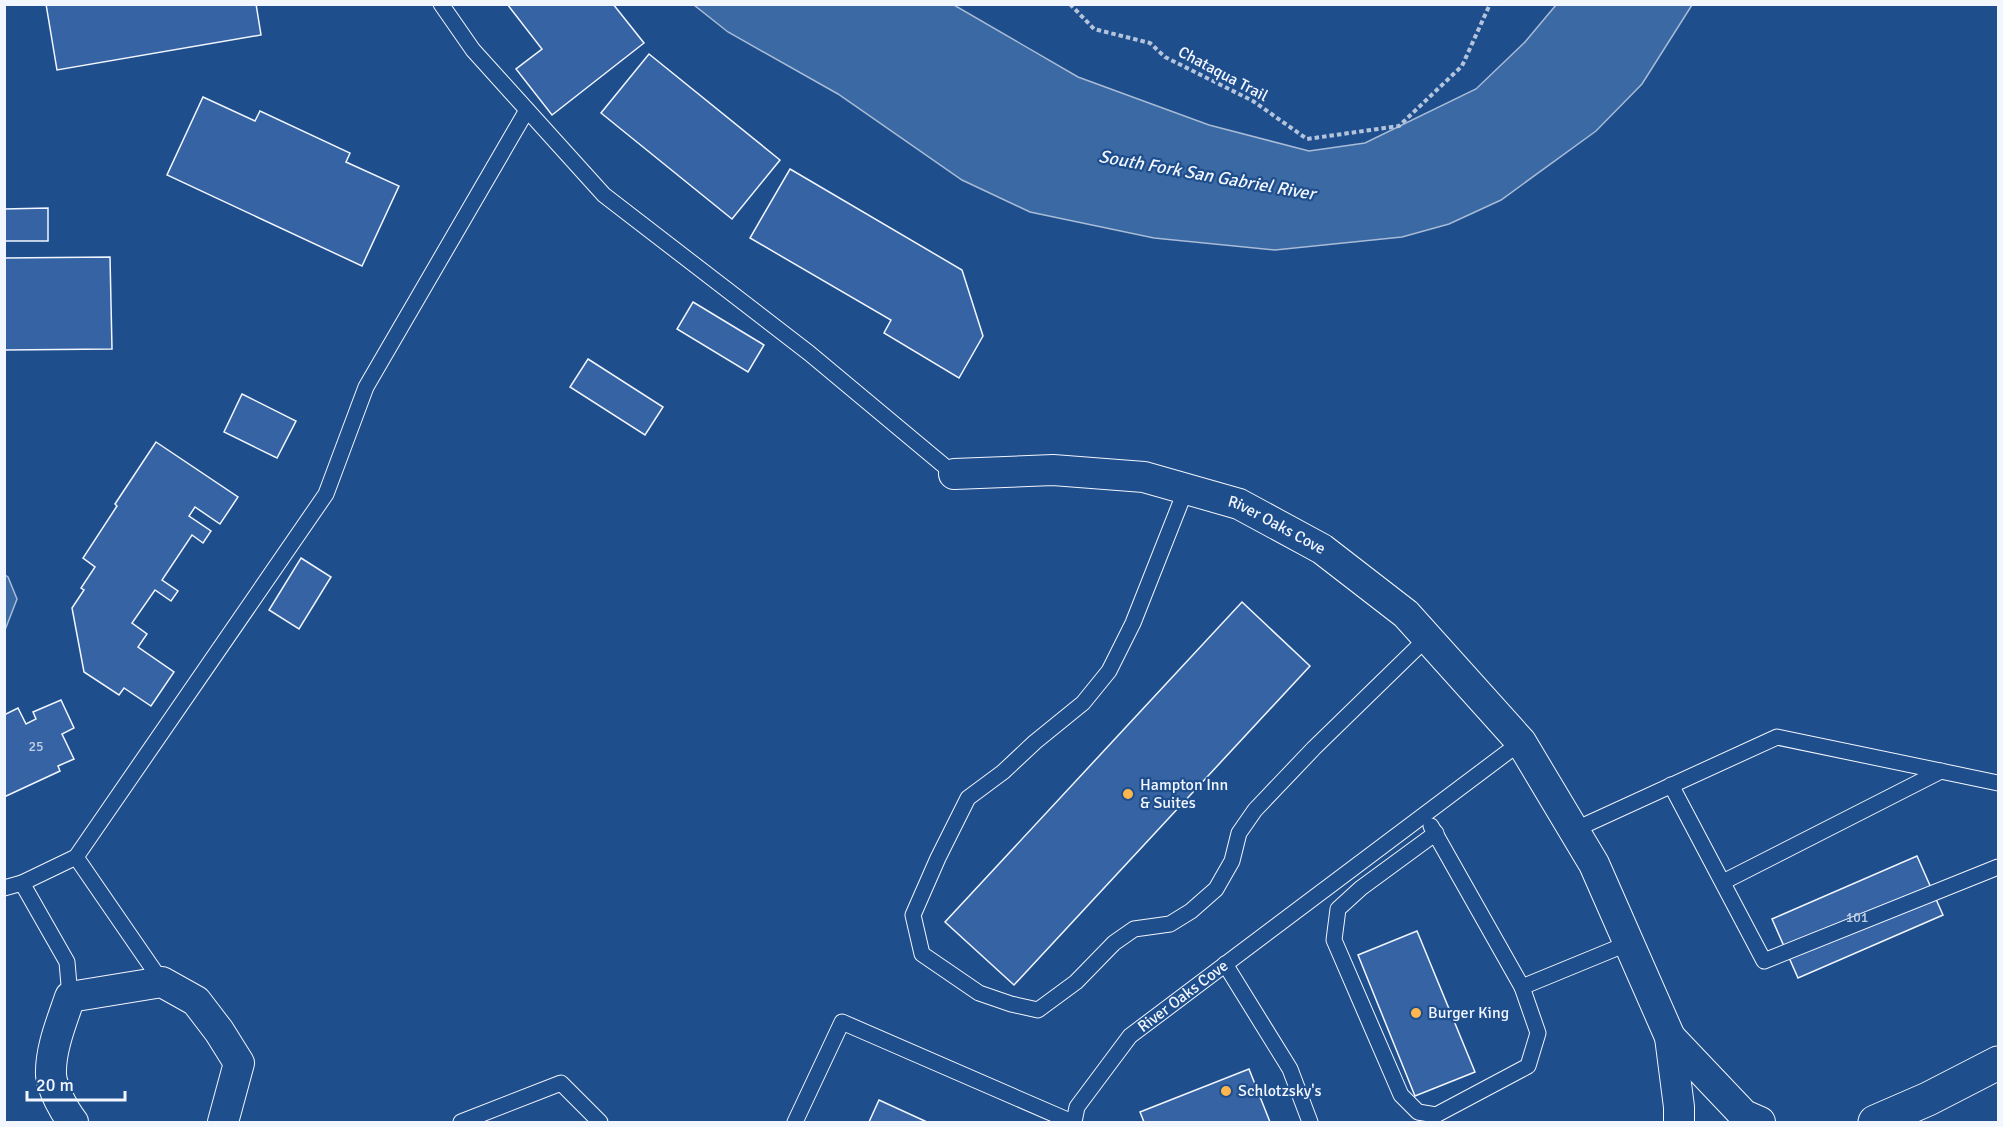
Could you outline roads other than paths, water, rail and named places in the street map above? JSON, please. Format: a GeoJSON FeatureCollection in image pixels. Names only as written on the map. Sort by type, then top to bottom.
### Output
{"type":"FeatureCollection","features":[{"type":"Feature","properties":{"kind":"main road"},"geometry":{"type":"LineString","coordinates":[[1875,1122],[1928,1099],[1998,1063]]}},
{"type":"Feature","properties":{"kind":"street","name":"River Oaks Cove"},"geometry":{"type":"LineString","coordinates":[[954,474],[1053,470],[1144,477],[1239,504],[1322,549],[1406,614],[1521,742],[1594,864],[1670,1037],[1679,1122]]}},
{"type":"Feature","properties":{"kind":"street"},"geometry":{"type":"LineString","coordinates":[[73,1122],[64,1112],[51,1077],[55,1044],[70,996],[162,982],[196,1001],[219,1031],[239,1063],[223,1122]]}},
{"type":"Feature","properties":{"kind":"street","name":"River Oaks Cove"},"geometry":{"type":"LineString","coordinates":[[1670,1037],[1744,1115],[1760,1122]]}},
{"type":"Feature","properties":{"kind":"lane"},"geometry":{"type":"LineString","coordinates":[[441,4],[473,50],[604,195],[809,353],[954,474]]}},
{"type":"Feature","properties":{"kind":"lane"},"geometry":{"type":"LineString","coordinates":[[4,888],[22,883],[76,857],[326,494],[366,387],[527,110]]}},
{"type":"Feature","properties":{"kind":"lane"},"geometry":{"type":"LineString","coordinates":[[1186,489],[1133,623],[1109,671],[1083,703],[1035,742],[1004,772],[968,798],[913,915],[922,954],[979,993],[1038,1011],[1076,982],[1114,943],[1134,929],[1170,924],[1191,911],[1216,889],[1232,861],[1239,833],[1255,810],[1314,748],[1427,638]]}},
{"type":"Feature","properties":{"kind":"lane"},"geometry":{"type":"LineString","coordinates":[[1574,830],[1777,737],[1998,783]]}},
{"type":"Feature","properties":{"kind":"lane","name":"River Oaks Cove"},"geometry":{"type":"LineString","coordinates":[[1073,1122],[1077,1107],[1130,1036],[1521,742]]}},
{"type":"Feature","properties":{"kind":"lane"},"geometry":{"type":"LineString","coordinates":[[1723,882],[1941,771]]}},
{"type":"Feature","properties":{"kind":"lane"},"geometry":{"type":"LineString","coordinates":[[1671,785],[1764,961],[1998,867]]}},
{"type":"Feature","properties":{"kind":"lane"},"geometry":{"type":"LineString","coordinates":[[1425,814],[1436,833],[1522,987],[1538,1033],[1528,1066],[1436,1115],[1418,1112],[1401,1095],[1334,940],[1338,909],[1361,888],[1436,833]]}},
{"type":"Feature","properties":{"kind":"lane"},"geometry":{"type":"LineString","coordinates":[[76,857],[162,982]]}},
{"type":"Feature","properties":{"kind":"lane"},"geometry":{"type":"LineString","coordinates":[[22,883],[67,962],[70,996]]}},
{"type":"Feature","properties":{"kind":"lane"},"geometry":{"type":"LineString","coordinates":[[1522,987],[1629,943]]}},
{"type":"Feature","properties":{"kind":"lane"},"geometry":{"type":"LineString","coordinates":[[1225,964],[1290,1069],[1310,1122]]}},
{"type":"Feature","properties":{"kind":"lane"},"geometry":{"type":"LineString","coordinates":[[795,1122],[842,1023],[1073,1122]]}},
{"type":"Feature","properties":{"kind":"lane"},"geometry":{"type":"LineString","coordinates":[[461,1122],[561,1083],[600,1122]]}},
{"type":"Feature","properties":{"kind":"water","name":"South Fork San Gabriel River"},"geometry":{"type":"Polygon","coordinates":[[[694,5],[954,5],[1078,77],[1209,125],[1309,151],[1365,143],[1476,89],[1525,42],[1556,5],[1692,5],[1642,84],[1596,131],[1501,200],[1449,224],[1402,237],[1275,250],[1154,238],[1030,212],[962,180],[838,94],[728,32],[694,5]]]}},
{"type":"Feature","properties":{"kind":"water"},"geometry":{"type":"Polygon","coordinates":[[[5,575],[17,599],[5,630],[5,575]]]}},
{"type":"Feature","properties":{"kind":"place","name":"Hampton Inn & Suites"},"geometry":{"type":"Point","coordinates":[1128,794]}},
{"type":"Feature","properties":{"kind":"place","name":"Burger King"},"geometry":{"type":"Point","coordinates":[1416,1013]}},
{"type":"Feature","properties":{"kind":"place","name":"Schlotzsky's"},"geometry":{"type":"Point","coordinates":[1226,1091]}}]}
